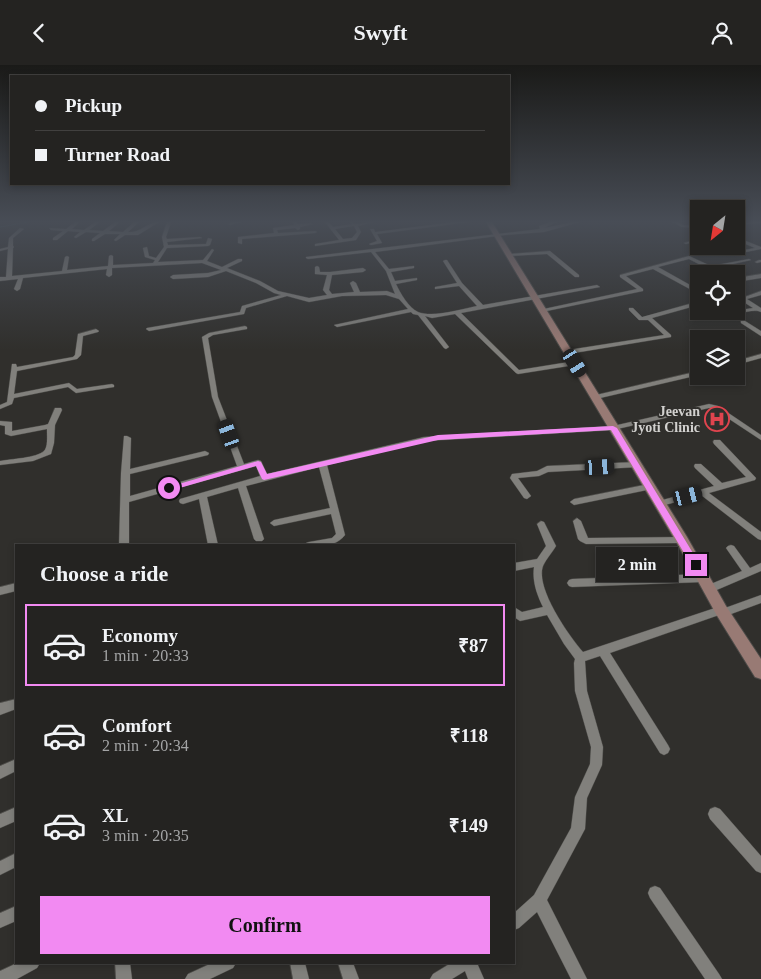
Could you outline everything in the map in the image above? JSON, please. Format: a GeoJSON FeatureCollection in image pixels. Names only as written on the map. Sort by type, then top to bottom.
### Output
{"type":"FeatureCollection","features":[{"type":"Feature","properties":{"kind":"main road"},"geometry":{"type":"LineString","coordinates":[[514,265],[596,397],[658,504],[682,540],[722,611],[761,672]]}},
{"type":"Feature","properties":{"kind":"street"},"geometry":{"type":"LineString","coordinates":[[9,278],[10,265]]}},
{"type":"Feature","properties":{"kind":"street"},"geometry":{"type":"LineString","coordinates":[[64,280],[66,265]]}},
{"type":"Feature","properties":{"kind":"street"},"geometry":{"type":"LineString","coordinates":[[0,279],[128,265]]}},
{"type":"Feature","properties":{"kind":"street"},"geometry":{"type":"LineString","coordinates":[[214,265],[287,295],[311,301],[330,295],[357,292],[387,293],[399,297]]}},
{"type":"Feature","properties":{"kind":"street"},"geometry":{"type":"LineString","coordinates":[[173,277],[208,275],[231,265]]}},
{"type":"Feature","properties":{"kind":"street"},"geometry":{"type":"LineString","coordinates":[[383,265],[394,283],[399,297],[411,311],[421,315],[437,316],[597,287]]}},
{"type":"Feature","properties":{"kind":"street"},"geometry":{"type":"LineString","coordinates":[[447,265],[460,284],[481,307]]}},
{"type":"Feature","properties":{"kind":"street"},"geometry":{"type":"LineString","coordinates":[[563,265],[577,276]]}},
{"type":"Feature","properties":{"kind":"street"},"geometry":{"type":"LineString","coordinates":[[542,310],[641,290],[622,277],[662,265]]}},
{"type":"Feature","properties":{"kind":"street"},"geometry":{"type":"LineString","coordinates":[[109,275],[110,267]]}},
{"type":"Feature","properties":{"kind":"street"},"geometry":{"type":"LineString","coordinates":[[317,267],[317,273],[330,274],[363,270]]}},
{"type":"Feature","properties":{"kind":"street"},"geometry":{"type":"LineString","coordinates":[[388,271],[412,267]]}},
{"type":"Feature","properties":{"kind":"street"},"geometry":{"type":"LineString","coordinates":[[654,267],[690,287]]}},
{"type":"Feature","properties":{"kind":"street"},"geometry":{"type":"LineString","coordinates":[[330,274],[326,290],[330,295]]}},
{"type":"Feature","properties":{"kind":"street"},"geometry":{"type":"LineString","coordinates":[[18,289],[21,276]]}},
{"type":"Feature","properties":{"kind":"street"},"geometry":{"type":"LineString","coordinates":[[745,279],[761,276]]}},
{"type":"Feature","properties":{"kind":"street"},"geometry":{"type":"LineString","coordinates":[[394,283],[415,279]]}},
{"type":"Feature","properties":{"kind":"street"},"geometry":{"type":"LineString","coordinates":[[353,283],[357,292]]}},
{"type":"Feature","properties":{"kind":"street"},"geometry":{"type":"LineString","coordinates":[[437,288],[460,284]]}},
{"type":"Feature","properties":{"kind":"street"},"geometry":{"type":"LineString","coordinates":[[759,309],[742,298],[761,293]]}},
{"type":"Feature","properties":{"kind":"street"},"geometry":{"type":"LineString","coordinates":[[148,329],[242,313],[244,307],[287,295]]}},
{"type":"Feature","properties":{"kind":"street"},"geometry":{"type":"LineString","coordinates":[[631,309],[641,319],[648,319],[690,306]]}},
{"type":"Feature","properties":{"kind":"street"},"geometry":{"type":"LineString","coordinates":[[745,311],[759,309]]}},
{"type":"Feature","properties":{"kind":"street"},"geometry":{"type":"LineString","coordinates":[[337,325],[411,311]]}},
{"type":"Feature","properties":{"kind":"street"},"geometry":{"type":"LineString","coordinates":[[457,312],[518,372],[575,363]]}},
{"type":"Feature","properties":{"kind":"street"},"geometry":{"type":"LineString","coordinates":[[421,315],[446,347]]}},
{"type":"Feature","properties":{"kind":"street"},"geometry":{"type":"LineString","coordinates":[[568,351],[670,335],[648,319]]}},
{"type":"Feature","properties":{"kind":"street"},"geometry":{"type":"LineString","coordinates":[[743,322],[761,334]]}},
{"type":"Feature","properties":{"kind":"street"},"geometry":{"type":"LineString","coordinates":[[241,467],[215,397],[205,337],[211,334],[244,328]]}},
{"type":"Feature","properties":{"kind":"street"},"geometry":{"type":"LineString","coordinates":[[0,407],[9,404],[14,367],[75,359],[78,355],[80,335],[96,331]]}},
{"type":"Feature","properties":{"kind":"street"},"geometry":{"type":"LineString","coordinates":[[745,360],[761,356]]}},
{"type":"Feature","properties":{"kind":"street"},"geometry":{"type":"LineString","coordinates":[[596,397],[690,375]]}},
{"type":"Feature","properties":{"kind":"street"},"geometry":{"type":"LineString","coordinates":[[11,397],[69,385],[76,391],[112,386]]}},
{"type":"Feature","properties":{"kind":"street"},"geometry":{"type":"LineString","coordinates":[[183,501],[264,477],[323,465],[438,437],[613,428],[711,406],[716,407],[761,439]]}},
{"type":"Feature","properties":{"kind":"street"},"geometry":{"type":"LineString","coordinates":[[2,463],[41,456],[49,451],[51,425],[58,410]]}},
{"type":"Feature","properties":{"kind":"street"},"geometry":{"type":"LineString","coordinates":[[0,423],[9,424],[8,433],[13,435],[51,425]]}},
{"type":"Feature","properties":{"kind":"street"},"geometry":{"type":"LineString","coordinates":[[124,544],[127,438]]}},
{"type":"Feature","properties":{"kind":"street"},"geometry":{"type":"LineString","coordinates":[[658,504],[753,477],[718,443]]}},
{"type":"Feature","properties":{"kind":"street"},"geometry":{"type":"LineString","coordinates":[[125,473],[205,453]]}},
{"type":"Feature","properties":{"kind":"street"},"geometry":{"type":"LineString","coordinates":[[124,501],[258,463],[264,477]]}},
{"type":"Feature","properties":{"kind":"street"},"geometry":{"type":"LineString","coordinates":[[316,544],[334,541],[340,538],[341,532],[323,465]]}},
{"type":"Feature","properties":{"kind":"street"},"geometry":{"type":"LineString","coordinates":[[527,497],[514,478],[515,476],[539,473],[547,469],[636,465]]}},
{"type":"Feature","properties":{"kind":"street"},"geometry":{"type":"LineString","coordinates":[[698,466],[721,487]]}},
{"type":"Feature","properties":{"kind":"street"},"geometry":{"type":"LineString","coordinates":[[242,484],[259,539]]}},
{"type":"Feature","properties":{"kind":"street"},"geometry":{"type":"LineString","coordinates":[[574,502],[649,487]]}},
{"type":"Feature","properties":{"kind":"street"},"geometry":{"type":"LineString","coordinates":[[703,492],[761,537]]}},
{"type":"Feature","properties":{"kind":"street"},"geometry":{"type":"LineString","coordinates":[[202,495],[213,544]]}},
{"type":"Feature","properties":{"kind":"street"},"geometry":{"type":"LineString","coordinates":[[274,523],[335,510]]}},
{"type":"Feature","properties":{"kind":"street"},"geometry":{"type":"LineString","coordinates":[[577,521],[583,539],[586,541],[682,540]]}},
{"type":"Feature","properties":{"kind":"street"},"geometry":{"type":"LineString","coordinates":[[541,524],[551,546],[541,561],[538,569],[538,579],[550,610],[565,640],[581,658]]}},
{"type":"Feature","properties":{"kind":"street"},"geometry":{"type":"LineString","coordinates":[[731,548],[748,573]]}},
{"type":"Feature","properties":{"kind":"street"},"geometry":{"type":"LineString","coordinates":[[515,567],[541,561]]}},
{"type":"Feature","properties":{"kind":"street"},"geometry":{"type":"LineString","coordinates":[[709,589],[761,567]]}},
{"type":"Feature","properties":{"kind":"street"},"geometry":{"type":"LineString","coordinates":[[572,583],[703,578]]}},
{"type":"Feature","properties":{"kind":"street"},"geometry":{"type":"LineString","coordinates":[[0,591],[15,587]]}},
{"type":"Feature","properties":{"kind":"street"},"geometry":{"type":"LineString","coordinates":[[515,922],[539,900],[578,829],[581,797],[596,765],[597,747],[581,691],[579,663],[581,658],[761,599]]}},
{"type":"Feature","properties":{"kind":"street"},"geometry":{"type":"LineString","coordinates":[[515,612],[520,617],[550,610]]}},
{"type":"Feature","properties":{"kind":"street"},"geometry":{"type":"LineString","coordinates":[[602,650],[664,749]]}},
{"type":"Feature","properties":{"kind":"street"},"geometry":{"type":"LineString","coordinates":[[0,709],[15,704]]}},
{"type":"Feature","properties":{"kind":"street"},"geometry":{"type":"LineString","coordinates":[[0,773],[15,766]]}},
{"type":"Feature","properties":{"kind":"street"},"geometry":{"type":"LineString","coordinates":[[0,821],[15,814]]}},
{"type":"Feature","properties":{"kind":"street"},"geometry":{"type":"LineString","coordinates":[[715,814],[761,866]]}},
{"type":"Feature","properties":{"kind":"street"},"geometry":{"type":"LineString","coordinates":[[0,868],[15,860]]}},
{"type":"Feature","properties":{"kind":"street"},"geometry":{"type":"LineString","coordinates":[[655,893],[714,979]]}},
{"type":"Feature","properties":{"kind":"street"},"geometry":{"type":"LineString","coordinates":[[539,900],[579,979]]}},
{"type":"Feature","properties":{"kind":"street"},"geometry":{"type":"LineString","coordinates":[[0,921],[15,914]]}},
{"type":"Feature","properties":{"kind":"street"},"geometry":{"type":"LineString","coordinates":[[1,979],[30,964]]}},
{"type":"Feature","properties":{"kind":"street"},"geometry":{"type":"LineString","coordinates":[[123,964],[124,979]]}},
{"type":"Feature","properties":{"kind":"street"},"geometry":{"type":"LineString","coordinates":[[194,979],[226,964]]}},
{"type":"Feature","properties":{"kind":"street"},"geometry":{"type":"LineString","coordinates":[[298,964],[302,979]]}},
{"type":"Feature","properties":{"kind":"street"},"geometry":{"type":"LineString","coordinates":[[346,964],[351,979]]}},
{"type":"Feature","properties":{"kind":"street"},"geometry":{"type":"LineString","coordinates":[[438,979],[462,964]]}},
{"type":"Feature","properties":{"kind":"street"},"geometry":{"type":"LineString","coordinates":[[470,964],[476,979]]}},
{"type":"Feature","properties":{"kind":"place","name":"Jeevan Jyoti Clinic"},"geometry":{"type":"Point","coordinates":[717,419]}},
{"type":"Feature","properties":{"kind":"route"},"geometry":{"type":"LineString","coordinates":[[169,488],[258,463],[264,477],[438,437],[613,428],[696,565]]}}]}
